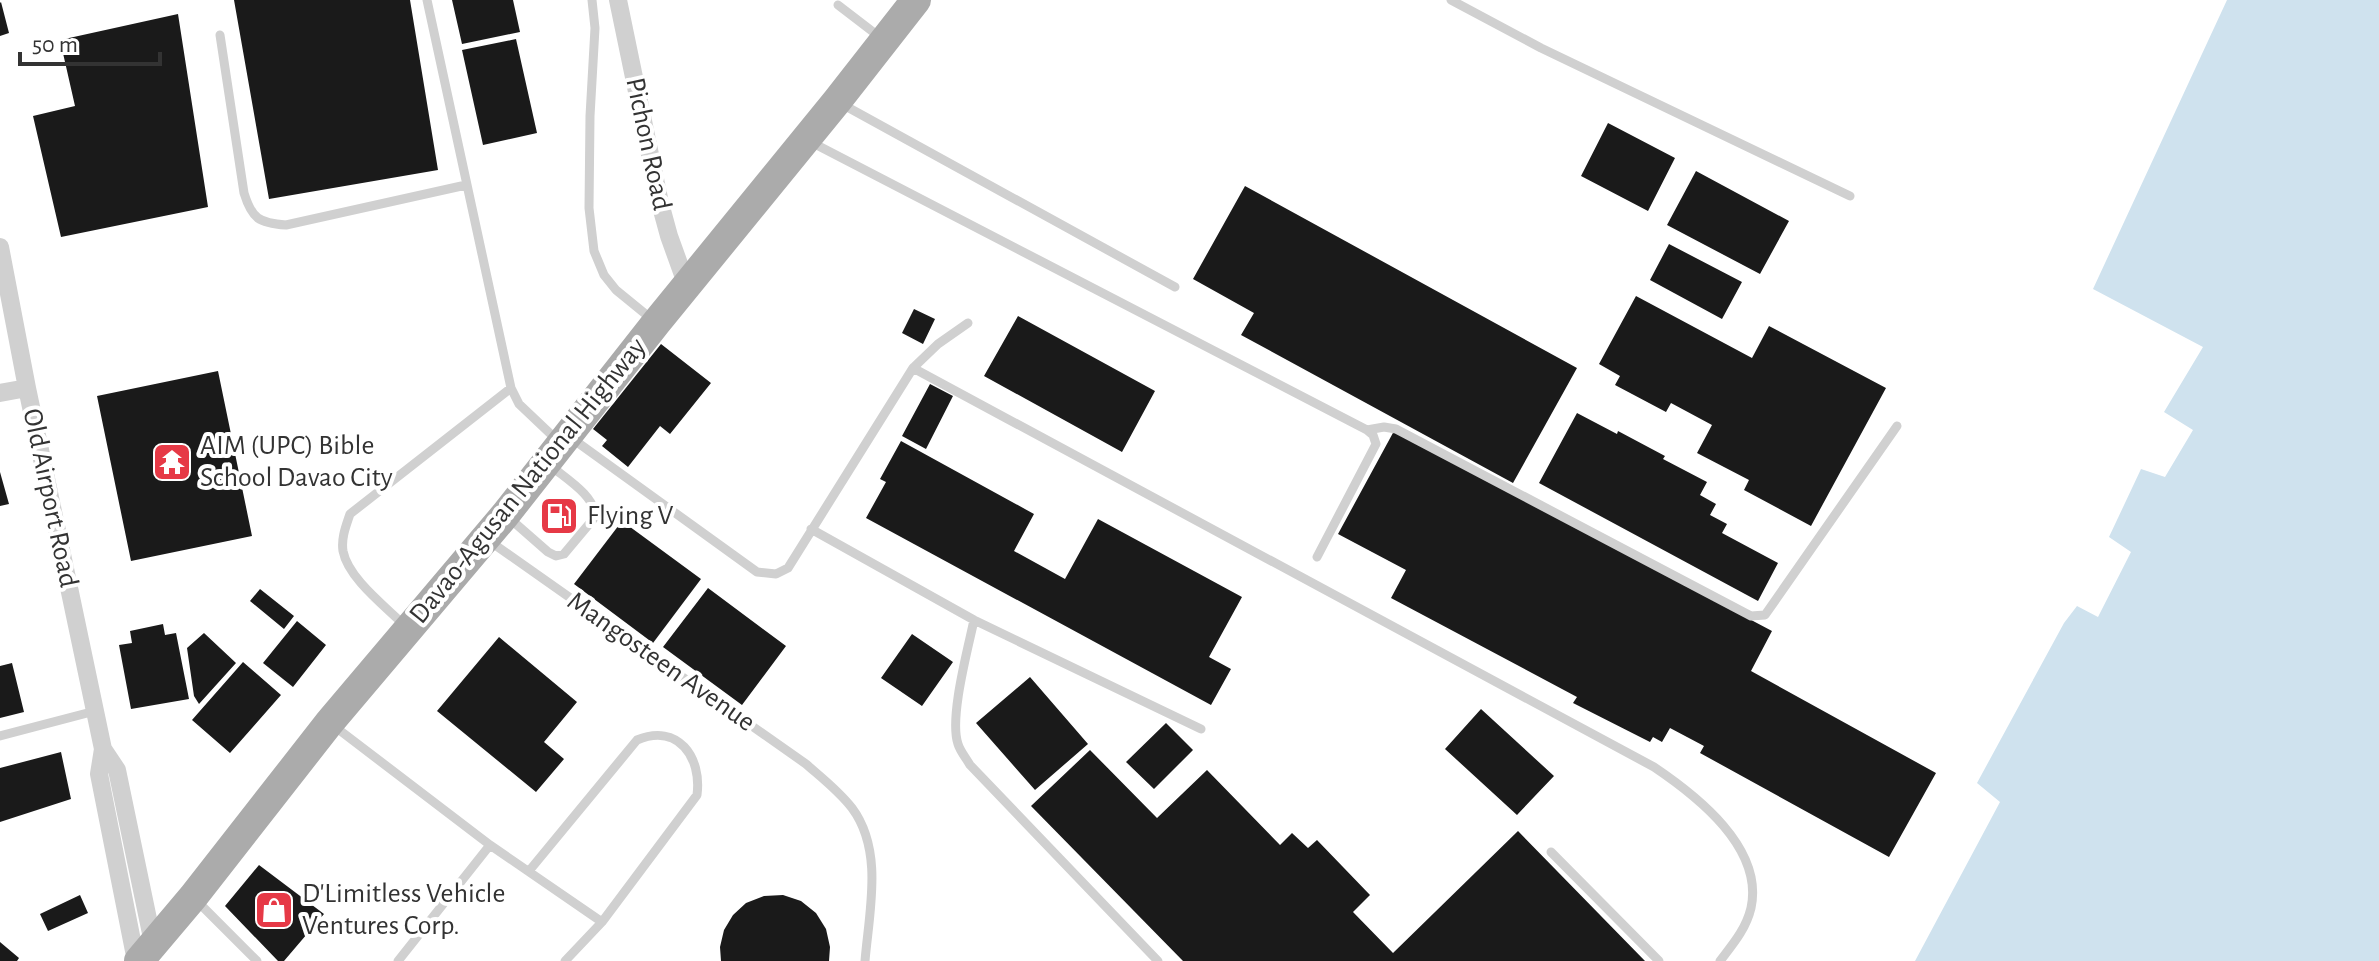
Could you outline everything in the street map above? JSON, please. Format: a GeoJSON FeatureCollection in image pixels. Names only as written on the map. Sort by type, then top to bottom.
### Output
{"type":"FeatureCollection","features":[{"type":"Feature","properties":{"kind":"main road","name":"Davao-Agusan National Highway"},"geometry":{"type":"LineString","coordinates":[[143,955],[193,897],[329,723],[505,515],[916,0]]}},
{"type":"Feature","properties":{"kind":"street","name":"Pichon Road"},"geometry":{"type":"LineString","coordinates":[[618,0],[660,203],[687,286]]}},
{"type":"Feature","properties":{"kind":"street","name":"Old Airport Road"},"geometry":{"type":"LineString","coordinates":[[0,247],[103,749],[117,770],[143,955]]}},
{"type":"Feature","properties":{"kind":"street"},"geometry":{"type":"LineString","coordinates":[[0,393],[27,388]]}},
{"type":"Feature","properties":{"kind":"lane"},"geometry":{"type":"LineString","coordinates":[[427,0],[511,388],[519,404],[558,446],[596,509],[595,517],[564,554],[556,556],[505,515]]}},
{"type":"Feature","properties":{"kind":"lane"},"geometry":{"type":"LineString","coordinates":[[592,0],[595,28],[589,208],[594,251],[604,275],[616,290],[656,323]]}},
{"type":"Feature","properties":{"kind":"lane"},"geometry":{"type":"LineString","coordinates":[[1451,0],[1541,48],[1850,196]]}},
{"type":"Feature","properties":{"kind":"lane"},"geometry":{"type":"LineString","coordinates":[[837,2],[883,40]]}},
{"type":"Feature","properties":{"kind":"lane"},"geometry":{"type":"LineString","coordinates":[[220,35],[244,193],[249,210],[257,219],[286,225],[466,185]]}},
{"type":"Feature","properties":{"kind":"lane"},"geometry":{"type":"LineString","coordinates":[[837,101],[1175,287]]}},
{"type":"Feature","properties":{"kind":"lane"},"geometry":{"type":"LineString","coordinates":[[806,140],[1367,430],[1376,444],[1317,557]]}},
{"type":"Feature","properties":{"kind":"lane"},"geometry":{"type":"LineString","coordinates":[[558,446],[757,572],[769,575],[788,568],[913,368],[938,344],[968,323]]}},
{"type":"Feature","properties":{"kind":"lane"},"geometry":{"type":"LineString","coordinates":[[913,368],[1677,782],[1703,803],[1727,832],[1746,858],[1754,885],[1751,909],[1741,935],[1720,961]]}},
{"type":"Feature","properties":{"kind":"lane"},"geometry":{"type":"LineString","coordinates":[[409,629],[348,568],[342,549],[350,514],[511,388]]}},
{"type":"Feature","properties":{"kind":"lane"},"geometry":{"type":"LineString","coordinates":[[1367,430],[1384,427],[1396,429],[1758,617],[1765,615],[1897,426]]}},
{"type":"Feature","properties":{"kind":"lane"},"geometry":{"type":"LineString","coordinates":[[811,529],[974,620],[1201,729]]}},
{"type":"Feature","properties":{"kind":"lane","name":"Mangosteen Avenue"},"geometry":{"type":"LineString","coordinates":[[485,538],[806,764],[852,808],[871,854],[865,961]]}},
{"type":"Feature","properties":{"kind":"lane"},"geometry":{"type":"LineString","coordinates":[[974,620],[956,716],[957,742],[963,754],[970,765],[1158,961]]}},
{"type":"Feature","properties":{"kind":"lane"},"geometry":{"type":"LineString","coordinates":[[0,736],[95,711]]}},
{"type":"Feature","properties":{"kind":"lane"},"geometry":{"type":"LineString","coordinates":[[329,723],[490,845],[602,922]]}},
{"type":"Feature","properties":{"kind":"lane"},"geometry":{"type":"LineString","coordinates":[[529,871],[637,740],[650,735],[665,735],[678,741],[690,754],[697,767],[697,795],[602,922],[565,961]]}},
{"type":"Feature","properties":{"kind":"lane"},"geometry":{"type":"LineString","coordinates":[[398,961],[490,845]]}},
{"type":"Feature","properties":{"kind":"lane"},"geometry":{"type":"LineString","coordinates":[[1551,852],[1659,961]]}},
{"type":"Feature","properties":{"kind":"lane"},"geometry":{"type":"LineString","coordinates":[[193,897],[257,961]]}},
{"type":"Feature","properties":{"kind":"water"},"geometry":{"type":"Polygon","coordinates":[[[2227,0],[2379,0],[2379,961],[1915,961],[2000,802],[1977,783],[2064,623],[2077,606],[2098,617],[2131,552],[2109,537],[2141,469],[2165,477],[2193,430],[2164,412],[2203,347],[2093,289],[2227,0]]]}},
{"type":"Feature","properties":{"kind":"building"},"geometry":{"type":"Polygon","coordinates":[[[234,0],[410,0],[438,170],[269,199],[234,0]]]}},
{"type":"Feature","properties":{"kind":"building"},"geometry":{"type":"Polygon","coordinates":[[[452,0],[513,0],[520,32],[462,44],[452,0]]]}},
{"type":"Feature","properties":{"kind":"building"},"geometry":{"type":"Polygon","coordinates":[[[0,3],[9,33],[0,36],[0,3]]]}},
{"type":"Feature","properties":{"kind":"building"},"geometry":{"type":"Polygon","coordinates":[[[178,14],[208,207],[61,237],[33,116],[75,106],[60,40],[178,14]]]}},
{"type":"Feature","properties":{"kind":"building"},"geometry":{"type":"Polygon","coordinates":[[[516,39],[537,133],[483,145],[462,50],[516,39]]]}},
{"type":"Feature","properties":{"kind":"building"},"geometry":{"type":"Polygon","coordinates":[[[1608,123],[1675,158],[1648,211],[1581,176],[1608,123]]]}},
{"type":"Feature","properties":{"kind":"building"},"geometry":{"type":"Polygon","coordinates":[[[1696,171],[1789,221],[1760,274],[1667,225],[1696,171]]]}},
{"type":"Feature","properties":{"kind":"building"},"geometry":{"type":"Polygon","coordinates":[[[1245,186],[1577,368],[1513,483],[1241,335],[1254,313],[1193,279],[1245,186]]]}},
{"type":"Feature","properties":{"kind":"building"},"geometry":{"type":"Polygon","coordinates":[[[1669,244],[1742,282],[1722,319],[1650,280],[1669,244]]]}},
{"type":"Feature","properties":{"kind":"building"},"geometry":{"type":"Polygon","coordinates":[[[1636,296],[1752,358],[1769,326],[1886,388],[1811,526],[1744,490],[1749,480],[1697,453],[1712,425],[1671,403],[1666,412],[1615,385],[1620,376],[1599,364],[1636,296]]]}},
{"type":"Feature","properties":{"kind":"building"},"geometry":{"type":"Polygon","coordinates":[[[914,309],[935,319],[923,344],[902,333],[914,309]]]}},
{"type":"Feature","properties":{"kind":"building"},"geometry":{"type":"Polygon","coordinates":[[[1018,316],[1155,391],[1122,452],[984,376],[1018,316]]]}},
{"type":"Feature","properties":{"kind":"building"},"geometry":{"type":"Polygon","coordinates":[[[661,344],[711,383],[670,434],[660,426],[628,467],[602,446],[607,440],[593,429],[661,344]]]}},
{"type":"Feature","properties":{"kind":"building"},"geometry":{"type":"Polygon","coordinates":[[[218,371],[252,536],[131,561],[97,396],[218,371]]]}},
{"type":"Feature","properties":{"kind":"building"},"geometry":{"type":"Polygon","coordinates":[[[930,384],[953,396],[926,449],[902,436],[930,384]]]}},
{"type":"Feature","properties":{"kind":"building"},"geometry":{"type":"Polygon","coordinates":[[[1577,413],[1617,434],[1618,431],[1707,482],[1700,495],[1716,504],[1710,515],[1727,524],[1722,533],[1778,563],[1758,601],[1539,483],[1577,413]]]}},
{"type":"Feature","properties":{"kind":"building"},"geometry":{"type":"Polygon","coordinates":[[[1394,431],[1772,631],[1751,671],[1936,773],[1889,857],[1700,753],[1704,746],[1670,728],[1662,742],[1653,737],[1650,742],[1573,703],[1577,697],[1391,598],[1406,570],[1338,534],[1394,431]]]}},
{"type":"Feature","properties":{"kind":"building"},"geometry":{"type":"Polygon","coordinates":[[[901,441],[1034,514],[1014,551],[1065,579],[1098,519],[1242,597],[1209,657],[1231,669],[1211,705],[866,518],[886,482],[880,479],[901,441]]]}},
{"type":"Feature","properties":{"kind":"building"},"geometry":{"type":"Polygon","coordinates":[[[0,472],[9,504],[0,506],[0,472]]]}},
{"type":"Feature","properties":{"kind":"building"},"geometry":{"type":"Polygon","coordinates":[[[622,521],[701,579],[653,643],[574,584],[622,521]]]}},
{"type":"Feature","properties":{"kind":"building"},"geometry":{"type":"Polygon","coordinates":[[[708,588],[786,646],[742,705],[663,647],[708,588]]]}},
{"type":"Feature","properties":{"kind":"building"},"geometry":{"type":"Polygon","coordinates":[[[260,589],[294,616],[284,629],[250,601],[260,589]]]}},
{"type":"Feature","properties":{"kind":"building"},"geometry":{"type":"Polygon","coordinates":[[[297,621],[326,645],[293,687],[263,663],[297,621]]]}},
{"type":"Feature","properties":{"kind":"building"},"geometry":{"type":"Polygon","coordinates":[[[163,624],[165,635],[176,633],[189,699],[131,709],[119,645],[132,643],[130,631],[163,624]]]}},
{"type":"Feature","properties":{"kind":"building"},"geometry":{"type":"Polygon","coordinates":[[[204,633],[236,663],[199,704],[194,696],[187,648],[204,633]]]}},
{"type":"Feature","properties":{"kind":"building"},"geometry":{"type":"Polygon","coordinates":[[[912,634],[953,662],[922,706],[881,678],[912,634]]]}},
{"type":"Feature","properties":{"kind":"building"},"geometry":{"type":"Polygon","coordinates":[[[499,637],[577,702],[544,742],[564,759],[536,792],[437,711],[499,637]]]}},
{"type":"Feature","properties":{"kind":"building"},"geometry":{"type":"Polygon","coordinates":[[[243,662],[281,695],[230,753],[192,720],[243,662]]]}},
{"type":"Feature","properties":{"kind":"building"},"geometry":{"type":"Polygon","coordinates":[[[12,663],[24,712],[0,718],[0,666],[12,663]]]}},
{"type":"Feature","properties":{"kind":"building"},"geometry":{"type":"Polygon","coordinates":[[[1030,677],[1088,744],[1035,790],[976,723],[1030,677]]]}},
{"type":"Feature","properties":{"kind":"building"},"geometry":{"type":"Polygon","coordinates":[[[1481,709],[1554,776],[1517,815],[1445,749],[1481,709]]]}},
{"type":"Feature","properties":{"kind":"building"},"geometry":{"type":"Polygon","coordinates":[[[1166,723],[1193,750],[1154,789],[1126,762],[1166,723]]]}},
{"type":"Feature","properties":{"kind":"building"},"geometry":{"type":"Polygon","coordinates":[[[1090,750],[1157,818],[1207,770],[1280,845],[1292,833],[1308,848],[1317,840],[1370,895],[1353,912],[1393,953],[1518,831],[1645,961],[1183,961],[1031,806],[1090,750]]]}},
{"type":"Feature","properties":{"kind":"building"},"geometry":{"type":"Polygon","coordinates":[[[61,752],[71,799],[0,822],[0,768],[61,752]]]}},
{"type":"Feature","properties":{"kind":"building","name":"D'Limitless Vehicle Ventures Corp."},"geometry":{"type":"Polygon","coordinates":[[[259,865],[324,914],[284,961],[278,961],[225,906],[259,865]]]}},
{"type":"Feature","properties":{"kind":"building"},"geometry":{"type":"Polygon","coordinates":[[[80,895],[88,913],[48,931],[40,914],[80,895]]]}},
{"type":"Feature","properties":{"kind":"building"},"geometry":{"type":"Polygon","coordinates":[[[783,895],[801,901],[816,913],[826,929],[829,961],[721,961],[724,930],[733,915],[746,903],[764,896],[783,895]]]}},
{"type":"Feature","properties":{"kind":"building"},"geometry":{"type":"Polygon","coordinates":[[[0,942],[19,958],[17,961],[0,961],[0,942]]]}},
{"type":"Feature","properties":{"kind":"place","name":"AIM (UPC) Bible School Davao City"},"geometry":{"type":"Point","coordinates":[172,462]}},
{"type":"Feature","properties":{"kind":"place","name":"Flying V"},"geometry":{"type":"Point","coordinates":[559,516]}},
{"type":"Feature","properties":{"kind":"place","name":"D'Limitless Vehicle Ventures Corp."},"geometry":{"type":"Point","coordinates":[274,910]}}]}
